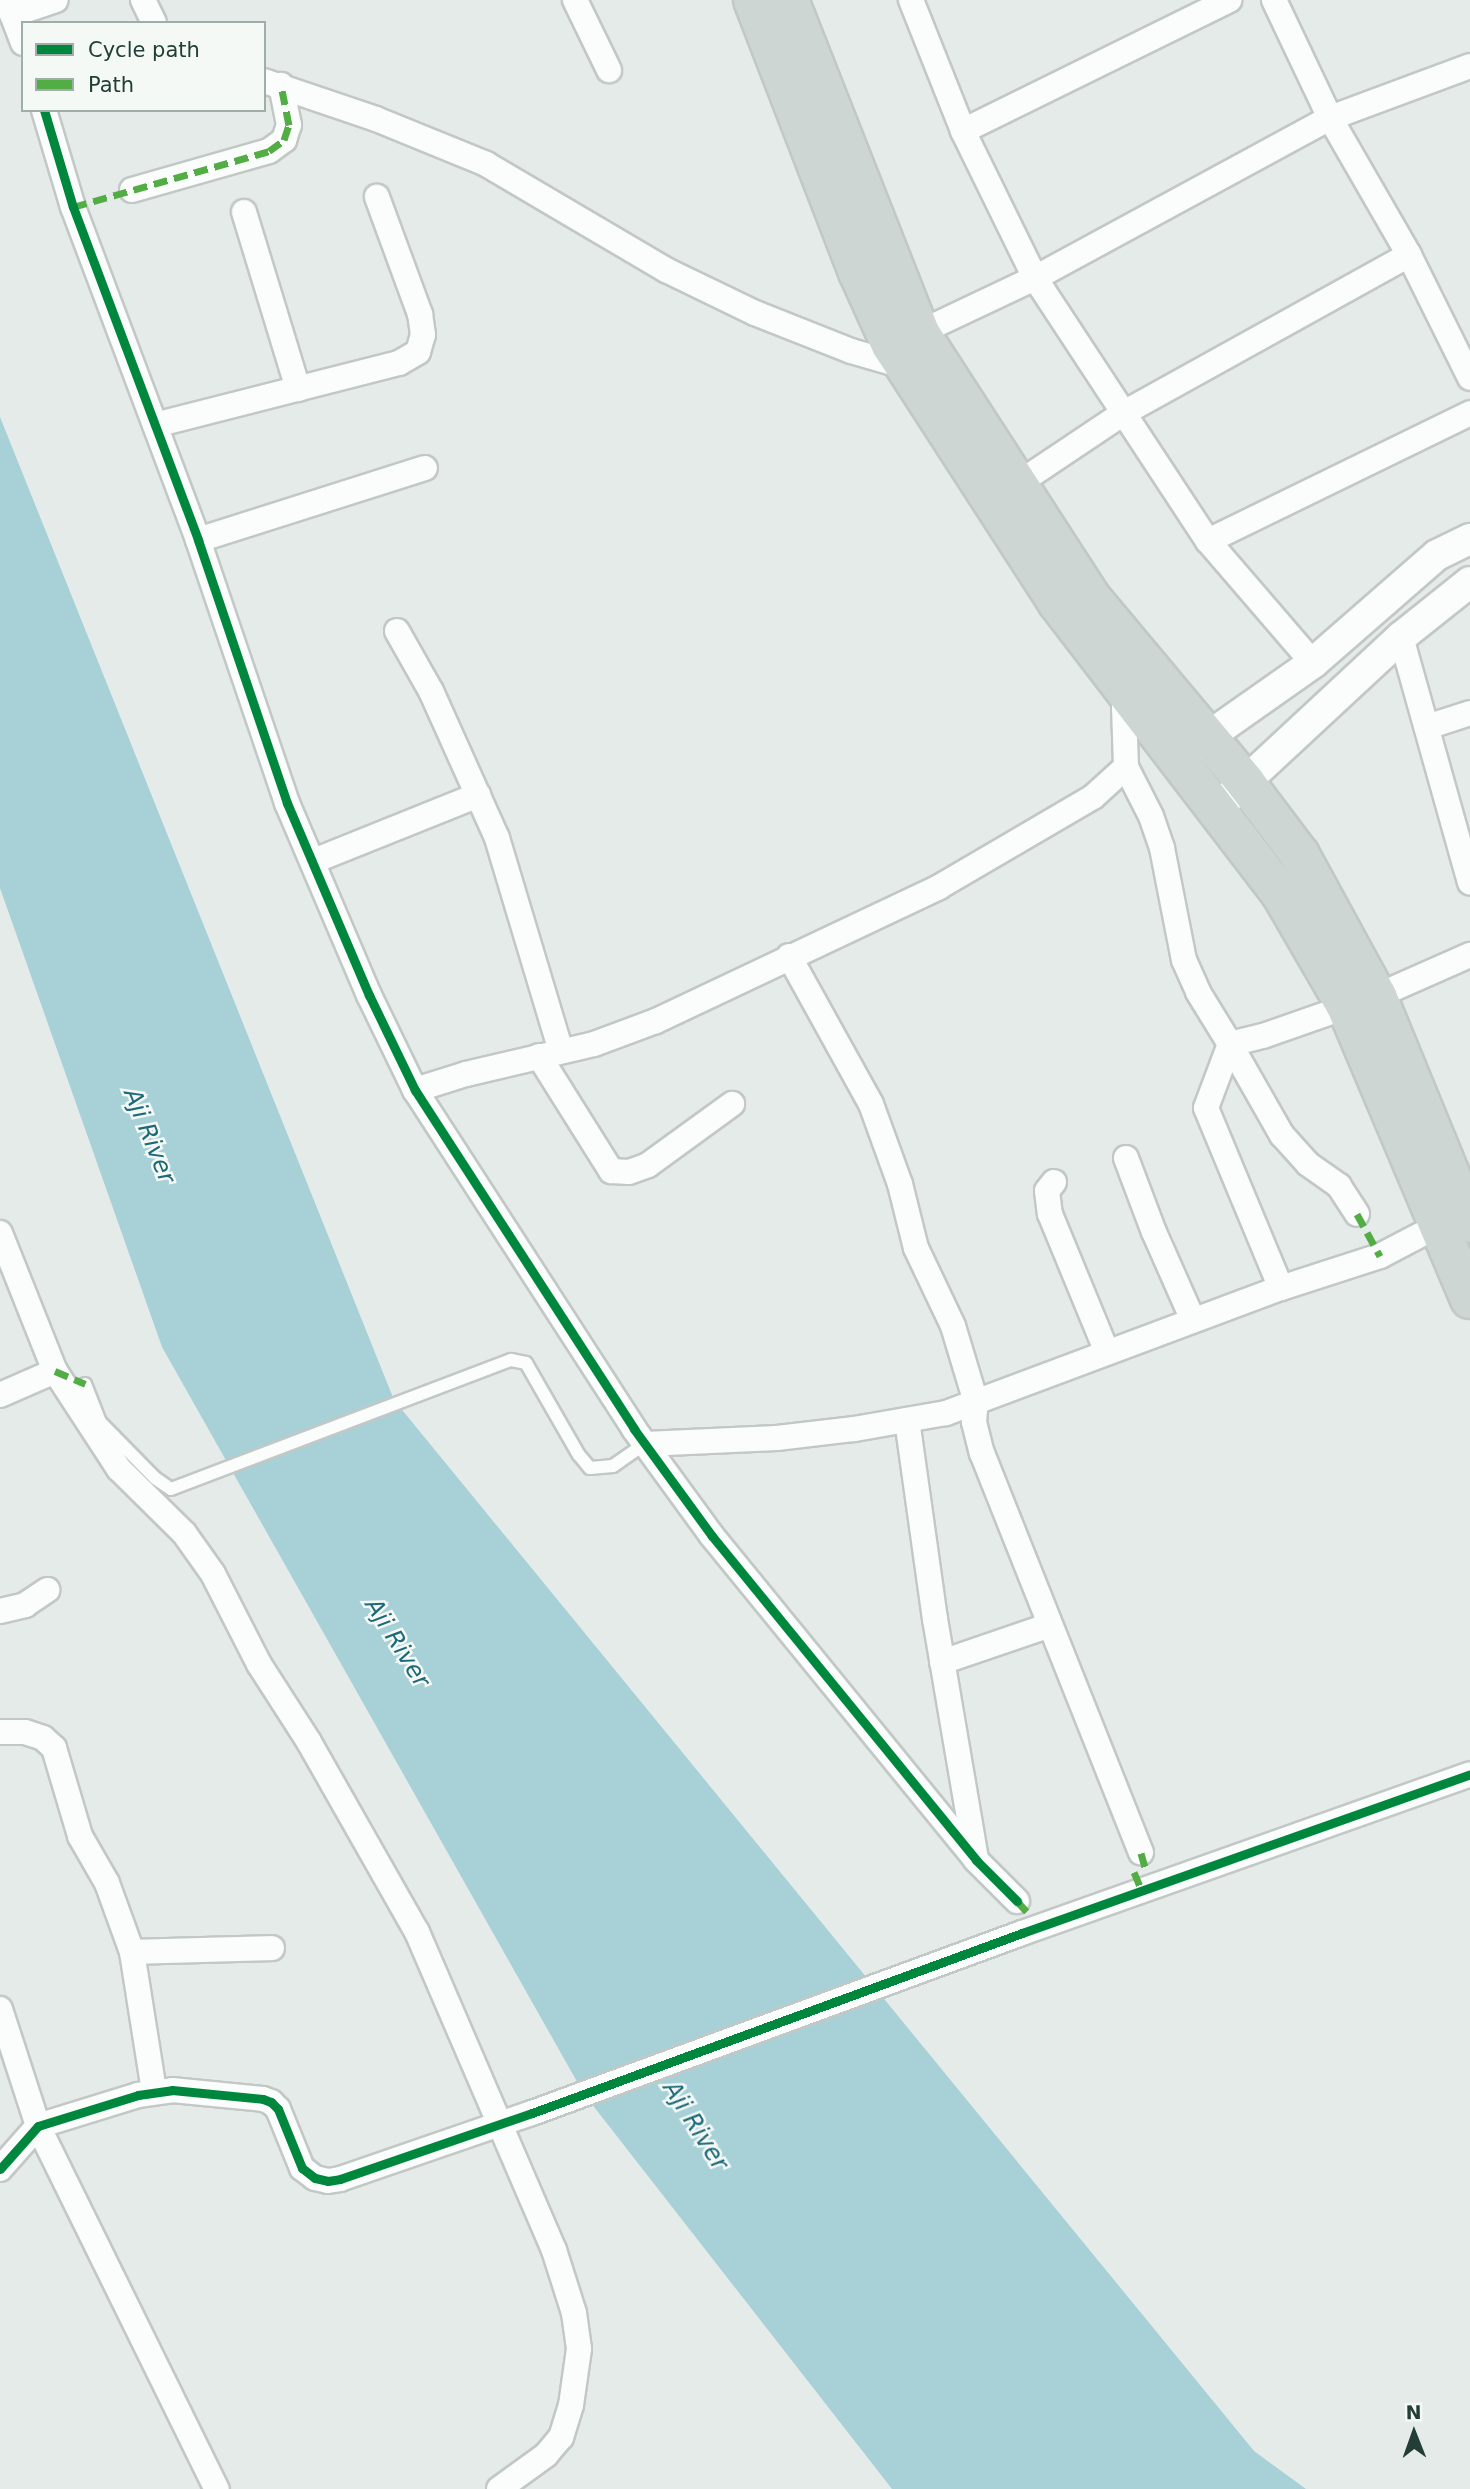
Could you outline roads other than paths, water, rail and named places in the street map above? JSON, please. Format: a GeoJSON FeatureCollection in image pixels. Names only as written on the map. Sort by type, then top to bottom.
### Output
{"type":"FeatureCollection","features":[{"type":"Feature","properties":{"kind":"main road"},"geometry":{"type":"LineString","coordinates":[[752,0],[858,272],[1056,603],[1139,684],[1192,748],[1217,808],[1361,1001]]}},
{"type":"Feature","properties":{"kind":"main road"},"geometry":{"type":"LineString","coordinates":[[789,0],[905,348],[1016,485],[1093,600],[1139,684]]}},
{"type":"Feature","properties":{"kind":"main road"},"geometry":{"type":"LineString","coordinates":[[1192,748],[1245,782],[1300,855],[1361,1001],[1460,1218],[1470,1300]]}},
{"type":"Feature","properties":{"kind":"street"},"geometry":{"type":"LineString","coordinates":[[21,38],[9,8],[56,0]]}},
{"type":"Feature","properties":{"kind":"street"},"geometry":{"type":"LineString","coordinates":[[143,0],[153,21]]}},
{"type":"Feature","properties":{"kind":"street"},"geometry":{"type":"LineString","coordinates":[[575,0],[609,70]]}},
{"type":"Feature","properties":{"kind":"street"},"geometry":{"type":"LineString","coordinates":[[911,0],[963,131],[1035,278],[1208,541],[1313,663]]}},
{"type":"Feature","properties":{"kind":"street"},"geometry":{"type":"LineString","coordinates":[[963,131],[1229,0]]}},
{"type":"Feature","properties":{"kind":"street"},"geometry":{"type":"LineString","coordinates":[[1275,0],[1330,118],[1409,255],[1470,377]]}},
{"type":"Feature","properties":{"kind":"street"},"geometry":{"type":"LineString","coordinates":[[273,83],[485,164],[666,270],[755,313],[851,351],[905,348],[1330,118],[1470,66]]}},
{"type":"Feature","properties":{"kind":"street"},"geometry":{"type":"LineString","coordinates":[[132,190],[269,151],[284,141],[289,125],[273,83]]}},
{"type":"Feature","properties":{"kind":"street"},"geometry":{"type":"LineString","coordinates":[[45,112],[73,207],[198,540],[287,803],[369,995],[415,1090],[645,1444],[712,1536],[976,1860],[1017,1901]]}},
{"type":"Feature","properties":{"kind":"street"},"geometry":{"type":"LineString","coordinates":[[155,425],[400,363],[418,352],[423,335],[420,314],[377,197]]}},
{"type":"Feature","properties":{"kind":"street"},"geometry":{"type":"LineString","coordinates":[[244,212],[298,389]]}},
{"type":"Feature","properties":{"kind":"street"},"geometry":{"type":"LineString","coordinates":[[1016,485],[1122,414],[1409,255]]}},
{"type":"Feature","properties":{"kind":"street"},"geometry":{"type":"LineString","coordinates":[[1208,541],[1470,414]]}},
{"type":"Feature","properties":{"kind":"street"},"geometry":{"type":"LineString","coordinates":[[198,540],[425,468]]}},
{"type":"Feature","properties":{"kind":"street"},"geometry":{"type":"LineString","coordinates":[[1192,748],[1313,663],[1437,555],[1470,539]]}},
{"type":"Feature","properties":{"kind":"street"},"geometry":{"type":"LineString","coordinates":[[1217,808],[1401,637],[1470,582]]}},
{"type":"Feature","properties":{"kind":"street"},"geometry":{"type":"LineString","coordinates":[[397,631],[431,691],[496,838],[524,921],[550,1053],[611,1171],[629,1172],[648,1165],[732,1104]]}},
{"type":"Feature","properties":{"kind":"street"},"geometry":{"type":"LineString","coordinates":[[1401,637],[1470,883]]}},
{"type":"Feature","properties":{"kind":"street"},"geometry":{"type":"LineString","coordinates":[[1139,684],[1126,767],[1151,816],[1161,848],[1184,960],[1198,992],[1282,1135],[1308,1164],[1339,1186],[1357,1214]]}},
{"type":"Feature","properties":{"kind":"street"},"geometry":{"type":"LineString","coordinates":[[1427,727],[1470,713]]}},
{"type":"Feature","properties":{"kind":"street"},"geometry":{"type":"LineString","coordinates":[[415,1090],[550,1053],[594,1044],[656,1021],[939,887],[1093,797],[1126,767]]}},
{"type":"Feature","properties":{"kind":"street"},"geometry":{"type":"LineString","coordinates":[[314,861],[478,795]]}},
{"type":"Feature","properties":{"kind":"street"},"geometry":{"type":"LineString","coordinates":[[1230,1044],[1263,1036],[1361,1001],[1470,955]]}},
{"type":"Feature","properties":{"kind":"street"},"geometry":{"type":"LineString","coordinates":[[789,956],[871,1104],[900,1184],[916,1248],[953,1326],[976,1402],[974,1422],[982,1453],[1141,1853]]}},
{"type":"Feature","properties":{"kind":"street"},"geometry":{"type":"LineString","coordinates":[[1230,1044],[1206,1108],[1281,1288]]}},
{"type":"Feature","properties":{"kind":"street"},"geometry":{"type":"LineString","coordinates":[[1126,1158],[1193,1321]]}},
{"type":"Feature","properties":{"kind":"street"},"geometry":{"type":"LineString","coordinates":[[1054,1182],[1047,1191],[1050,1214],[1107,1352]]}},
{"type":"Feature","properties":{"kind":"street"},"geometry":{"type":"LineString","coordinates":[[645,1444],[777,1438],[946,1413],[1281,1288],[1380,1256],[1460,1218]]}},
{"type":"Feature","properties":{"kind":"street"},"geometry":{"type":"LineString","coordinates":[[0,1233],[55,1371],[119,1469],[184,1533],[213,1574],[259,1664],[309,1742],[417,1932],[554,2250],[574,2314],[579,2350],[571,2405],[561,2437],[547,2455],[499,2489]]}},
{"type":"Feature","properties":{"kind":"street"},"geometry":{"type":"LineString","coordinates":[[0,1395],[55,1371]]}},
{"type":"Feature","properties":{"kind":"street"},"geometry":{"type":"LineString","coordinates":[[906,1420],[942,1662],[976,1860]]}},
{"type":"Feature","properties":{"kind":"street"},"geometry":{"type":"LineString","coordinates":[[0,1611],[25,1605],[47,1590]]}},
{"type":"Feature","properties":{"kind":"street"},"geometry":{"type":"LineString","coordinates":[[942,1662],[1050,1625]]}},
{"type":"Feature","properties":{"kind":"street"},"geometry":{"type":"LineString","coordinates":[[0,1732],[25,1731],[43,1738],[54,1748],[76,1826],[107,1883],[132,1952],[153,2091]]}},
{"type":"Feature","properties":{"kind":"street"},"geometry":{"type":"LineString","coordinates":[[0,2169],[38,2126],[153,2091],[172,2090],[271,2102],[278,2109],[302,2168],[315,2178],[328,2181],[533,2113],[1022,1933],[1470,1774]]}},
{"type":"Feature","properties":{"kind":"street"},"geometry":{"type":"LineString","coordinates":[[132,1952],[272,1948]]}},
{"type":"Feature","properties":{"kind":"street"},"geometry":{"type":"LineString","coordinates":[[2,2022],[38,2126],[217,2489]]}},
{"type":"Feature","properties":{"kind":"lane"},"geometry":{"type":"LineString","coordinates":[[85,1384],[100,1422],[155,1478],[171,1489],[511,1360],[526,1363],[579,1455],[590,1468],[613,1466],[645,1444]]}},
{"type":"Feature","properties":{"kind":"water","name":"Aji River"},"geometry":{"type":"Polygon","coordinates":[[[0,417],[394,1400],[1254,2451],[1306,2489],[892,2489],[584,2094],[162,1347],[0,888],[0,417]]]}}]}
